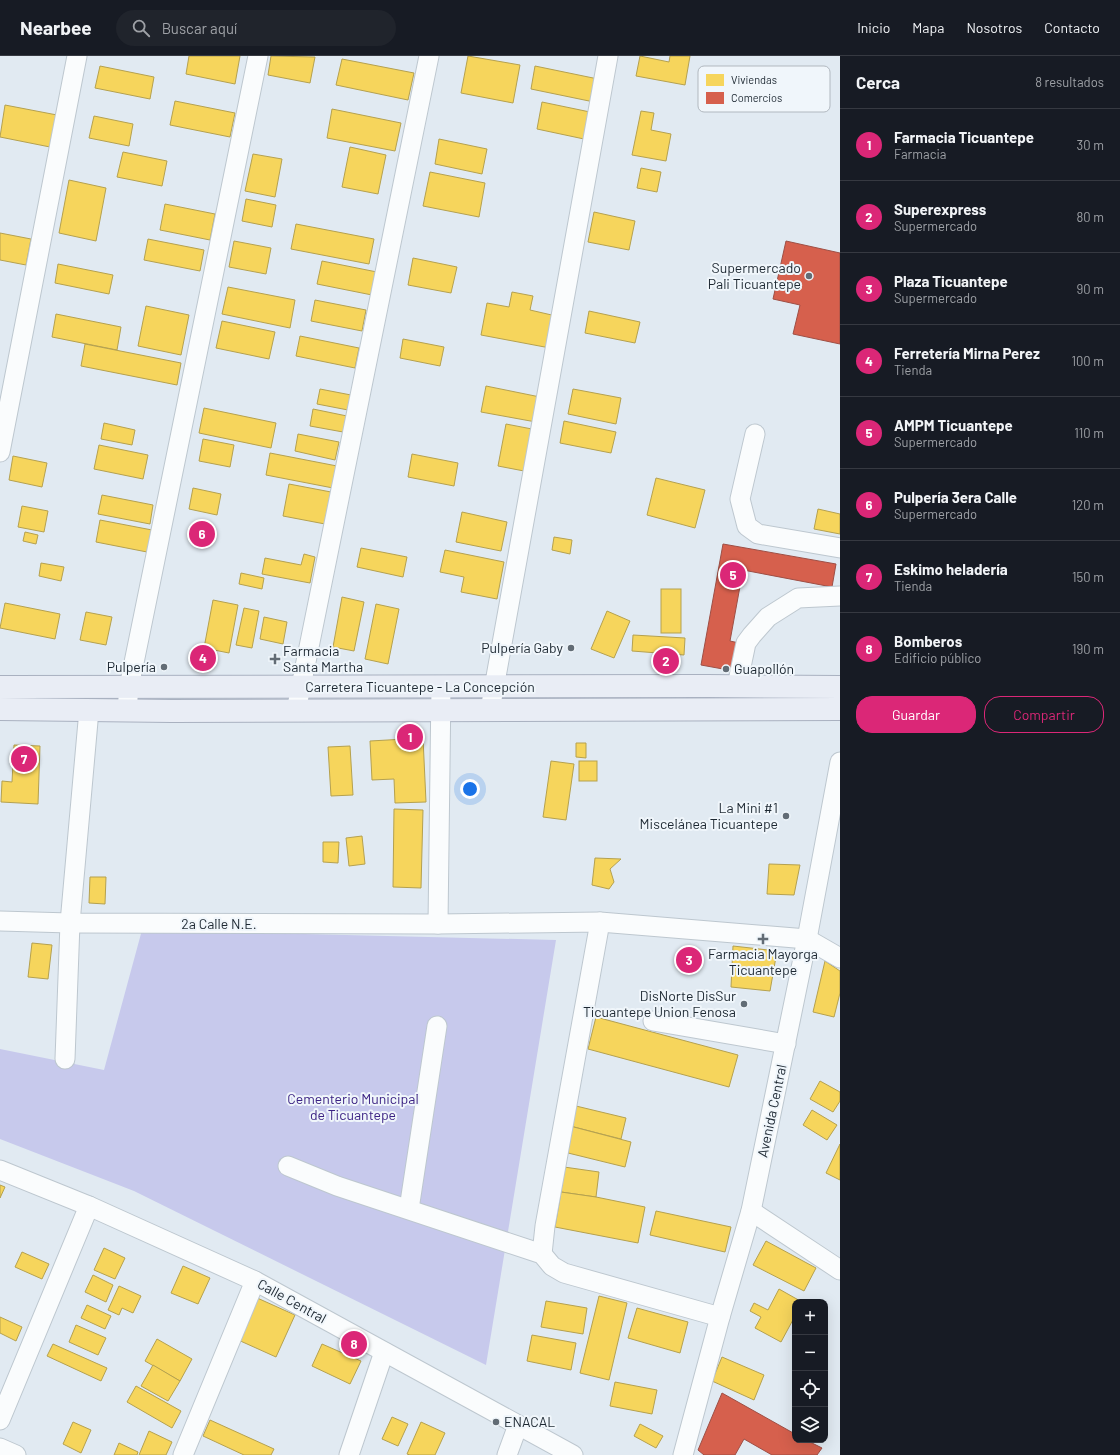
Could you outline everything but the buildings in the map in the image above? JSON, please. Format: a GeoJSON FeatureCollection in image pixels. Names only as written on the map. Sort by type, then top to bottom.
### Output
{"type":"FeatureCollection","features":[{"type":"Feature","properties":{"kind":"main road","name":"Carretera Ticuantepe - La Concepción"},"geometry":{"type":"LineString","coordinates":[[0,688],[840,687]]}},
{"type":"Feature","properties":{"kind":"main road","name":"Carretera Ticuantepe - La Concepción"},"geometry":{"type":"LineString","coordinates":[[0,709],[296,711],[840,709]]}},
{"type":"Feature","properties":{"kind":"street"},"geometry":{"type":"LineString","coordinates":[[0,452],[77,56]]}},
{"type":"Feature","properties":{"kind":"street"},"geometry":{"type":"LineString","coordinates":[[127,710],[130,687],[258,56]]}},
{"type":"Feature","properties":{"kind":"street"},"geometry":{"type":"LineString","coordinates":[[296,711],[429,56]]}},
{"type":"Feature","properties":{"kind":"street"},"geometry":{"type":"LineString","coordinates":[[490,710],[608,56]]}},
{"type":"Feature","properties":{"kind":"street"},"geometry":{"type":"LineString","coordinates":[[755,434],[740,499],[747,526],[758,534],[840,548]]}},
{"type":"Feature","properties":{"kind":"street"},"geometry":{"type":"LineString","coordinates":[[736,686],[746,643],[752,634],[768,617],[798,598],[840,596]]}},
{"type":"Feature","properties":{"kind":"street"},"geometry":{"type":"LineString","coordinates":[[438,924],[441,687]]}},
{"type":"Feature","properties":{"kind":"street"},"geometry":{"type":"LineString","coordinates":[[65,1059],[70,923],[89,710]]}},
{"type":"Feature","properties":{"kind":"street","name":"Avenida Central"},"geometry":{"type":"LineString","coordinates":[[683,1455],[720,1317],[751,1211],[808,938],[840,762]]}},
{"type":"Feature","properties":{"kind":"street","name":"2a Calle N.E."},"geometry":{"type":"LineString","coordinates":[[0,921],[70,923],[438,924],[600,922],[808,938]]}},
{"type":"Feature","properties":{"kind":"street"},"geometry":{"type":"LineString","coordinates":[[542,1254],[545,1226],[600,922]]}},
{"type":"Feature","properties":{"kind":"street"},"geometry":{"type":"LineString","coordinates":[[808,938],[840,958]]}},
{"type":"Feature","properties":{"kind":"street"},"geometry":{"type":"LineString","coordinates":[[653,1021],[786,1044]]}},
{"type":"Feature","properties":{"kind":"street"},"geometry":{"type":"LineString","coordinates":[[408,1209],[437,1026]]}},
{"type":"Feature","properties":{"kind":"street"},"geometry":{"type":"LineString","coordinates":[[288,1166],[337,1186],[542,1254],[552,1266],[564,1273],[720,1317]]}},
{"type":"Feature","properties":{"kind":"street","name":"Calle Central"},"geometry":{"type":"LineString","coordinates":[[0,1170],[89,1206],[256,1281],[573,1455]]}},
{"type":"Feature","properties":{"kind":"street"},"geometry":{"type":"LineString","coordinates":[[0,1420],[89,1206]]}},
{"type":"Feature","properties":{"kind":"street"},"geometry":{"type":"LineString","coordinates":[[751,1211],[840,1270]]}},
{"type":"Feature","properties":{"kind":"street"},"geometry":{"type":"LineString","coordinates":[[183,1455],[256,1281]]}},
{"type":"Feature","properties":{"kind":"street"},"geometry":{"type":"LineString","coordinates":[[349,1455],[384,1352]]}},
{"type":"Feature","properties":{"kind":"street"},"geometry":{"type":"LineString","coordinates":[[507,1455],[518,1425]]}},
{"type":"Feature","properties":{"kind":"street"},"geometry":{"type":"LineString","coordinates":[[0,1448],[16,1455]]}},
{"type":"Feature","properties":{"kind":"green space","name":"Cementerio Municipal de Ticuantepe"},"geometry":{"type":"Polygon","coordinates":[[[142,930],[556,940],[486,1365],[134,1191],[0,1139],[0,1049],[104,1070],[142,930]]]}},
{"type":"Feature","properties":{"kind":"place","name":"Supermercado Pali Ticuantepe"},"geometry":{"type":"Point","coordinates":[809,276]}},
{"type":"Feature","properties":{"kind":"place","name":"Pulpería 3era Calle"},"geometry":{"type":"Point","coordinates":[202,534]}},
{"type":"Feature","properties":{"kind":"place","name":"AMPM Ticuantepe"},"geometry":{"type":"Point","coordinates":[733,575]}},
{"type":"Feature","properties":{"kind":"place","name":"Pulpería Gaby"},"geometry":{"type":"Point","coordinates":[571,648]}},
{"type":"Feature","properties":{"kind":"place","name":"Ferretería Mirna Perez"},"geometry":{"type":"Point","coordinates":[203,658]}},
{"type":"Feature","properties":{"kind":"place","name":"Farmacia Santa Martha"},"geometry":{"type":"Point","coordinates":[275,659]}},
{"type":"Feature","properties":{"kind":"place","name":"Superexpress"},"geometry":{"type":"Point","coordinates":[666,661]}},
{"type":"Feature","properties":{"kind":"place","name":"Pulpería"},"geometry":{"type":"Point","coordinates":[164,667]}},
{"type":"Feature","properties":{"kind":"place","name":"Guapollón"},"geometry":{"type":"Point","coordinates":[726,669]}},
{"type":"Feature","properties":{"kind":"place","name":"Farmacia Ticuantepe"},"geometry":{"type":"Point","coordinates":[410,737]}},
{"type":"Feature","properties":{"kind":"place","name":"Eskimo heladería"},"geometry":{"type":"Point","coordinates":[24,759]}},
{"type":"Feature","properties":{"kind":"place","name":"La Mini #1 Miscelánea Ticuantepe"},"geometry":{"type":"Point","coordinates":[786,816]}},
{"type":"Feature","properties":{"kind":"place","name":"Farmacia Mayorga Ticuantepe"},"geometry":{"type":"Point","coordinates":[763,939]}},
{"type":"Feature","properties":{"kind":"place","name":"Plaza Ticuantepe"},"geometry":{"type":"Point","coordinates":[689,960]}},
{"type":"Feature","properties":{"kind":"place","name":"DisNorte DisSur Ticuantepe Union Fenosa"},"geometry":{"type":"Point","coordinates":[744,1004]}},
{"type":"Feature","properties":{"kind":"place","name":"Bomberos"},"geometry":{"type":"Point","coordinates":[354,1344]}},
{"type":"Feature","properties":{"kind":"place","name":"ENACAL"},"geometry":{"type":"Point","coordinates":[496,1422]}}]}
